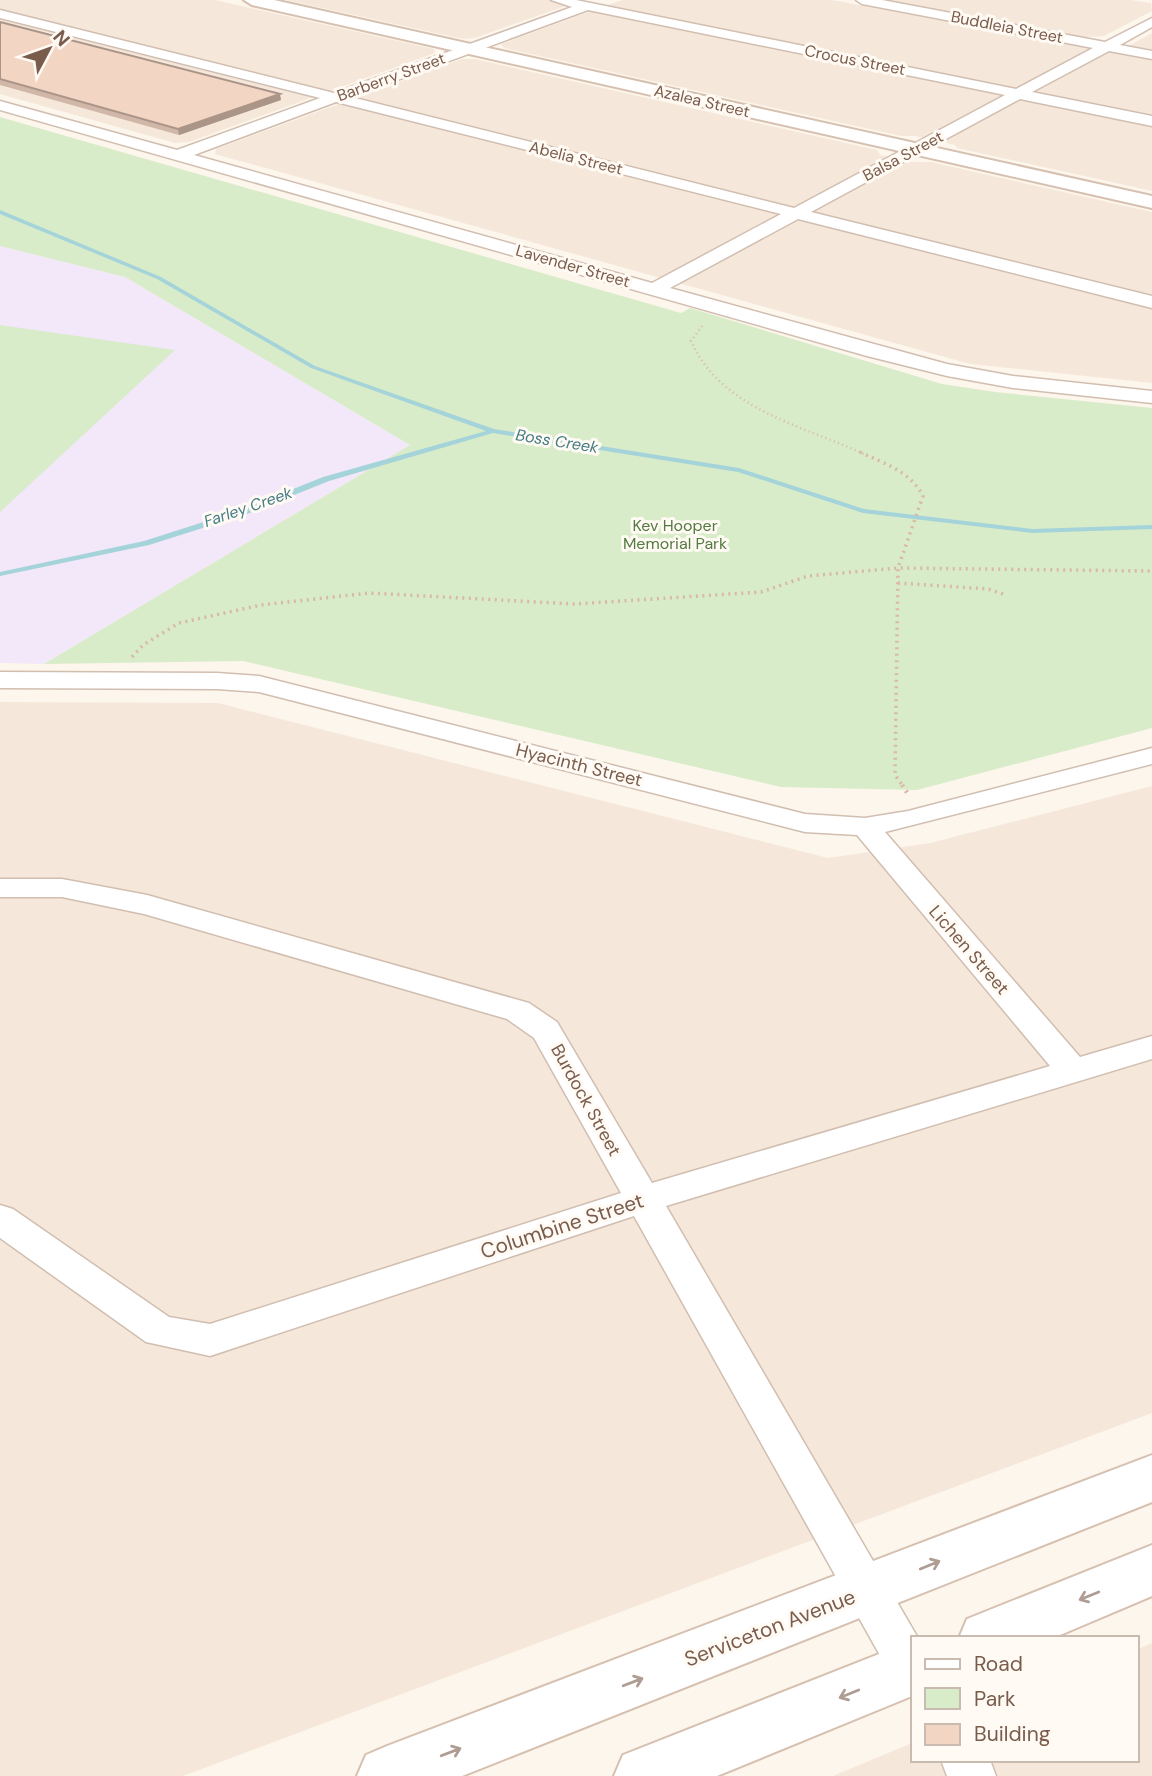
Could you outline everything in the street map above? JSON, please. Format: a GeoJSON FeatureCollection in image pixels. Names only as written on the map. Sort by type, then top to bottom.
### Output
{"type":"FeatureCollection","features":[{"type":"Feature","properties":{"kind":"street","name":"Azalea Street"},"geometry":{"type":"LineString","coordinates":[[252,0],[1152,202]]}},
{"type":"Feature","properties":{"kind":"street","name":"Crocus Street"},"geometry":{"type":"LineString","coordinates":[[557,0],[1152,121]]}},
{"type":"Feature","properties":{"kind":"street","name":"Barberry Street"},"geometry":{"type":"LineString","coordinates":[[180,155],[602,0]]}},
{"type":"Feature","properties":{"kind":"street","name":"Buddleia Street"},"geometry":{"type":"LineString","coordinates":[[862,0],[1152,55]]}},
{"type":"Feature","properties":{"kind":"street","name":"Abelia Street"},"geometry":{"type":"LineString","coordinates":[[0,14],[1152,302]]}},
{"type":"Feature","properties":{"kind":"street","name":"Balsa Street"},"geometry":{"type":"LineString","coordinates":[[655,289],[1151,23]]}},
{"type":"Feature","properties":{"kind":"street","name":"Lavender Street"},"geometry":{"type":"LineString","coordinates":[[0,105],[947,370],[1013,382],[1152,397]]}},
{"type":"Feature","properties":{"kind":"street","name":"Hyacinth Street"},"geometry":{"type":"LineString","coordinates":[[0,680],[217,681],[259,684],[805,823],[865,827],[924,815],[1152,756]]}},
{"type":"Feature","properties":{"kind":"street","name":"Lichen Street"},"geometry":{"type":"LineString","coordinates":[[865,827],[1073,1072]]}},
{"type":"Feature","properties":{"kind":"street","name":"Burdock Street"},"geometry":{"type":"LineString","coordinates":[[0,888],[62,888],[147,905],[518,1011],[546,1030],[911,1667]]}},
{"type":"Feature","properties":{"kind":"street","name":"Columbine Street"},"geometry":{"type":"LineString","coordinates":[[0,1219],[160,1331],[210,1340],[642,1200],[1152,1047]]}},
{"type":"Feature","properties":{"kind":"street","name":"Serviceton Avenue"},"geometry":{"type":"LineString","coordinates":[[387,1776],[1152,1478]]}},
{"type":"Feature","properties":{"kind":"street"},"geometry":{"type":"LineString","coordinates":[[992,1636],[1152,1570]]}},
{"type":"Feature","properties":{"kind":"street"},"geometry":{"type":"LineString","coordinates":[[644,1776],[911,1669]]}},
{"type":"Feature","properties":{"kind":"path"},"geometry":{"type":"LineString","coordinates":[[706,324],[698,329],[691,341],[695,355],[707,372],[732,393],[765,414],[813,432],[906,474],[916,482],[923,496],[898,568],[895,775],[924,815]]}},
{"type":"Feature","properties":{"kind":"path"},"geometry":{"type":"LineString","coordinates":[[110,681],[143,645],[179,623],[261,605],[369,593],[575,604],[761,592],[808,576],[898,568],[1152,570]]}},
{"type":"Feature","properties":{"kind":"path"},"geometry":{"type":"LineString","coordinates":[[898,583],[988,589],[1003,594]]}},
{"type":"Feature","properties":{"kind":"shaded area"},"geometry":{"type":"Polygon","coordinates":[[[0,0],[215,0],[434,49],[435,53],[189,142],[175,143],[0,94],[0,0]]]}},
{"type":"Feature","properties":{"kind":"shaded area"},"geometry":{"type":"Polygon","coordinates":[[[286,0],[582,0],[475,38],[463,39],[286,0]]]}},
{"type":"Feature","properties":{"kind":"shaded area"},"geometry":{"type":"Polygon","coordinates":[[[622,0],[832,0],[1116,53],[1152,33],[1152,191],[957,148],[955,145],[915,136],[901,136],[504,48],[501,44],[622,0]]]}},
{"type":"Feature","properties":{"kind":"shaded area"},"geometry":{"type":"Polygon","coordinates":[[[886,0],[1131,0],[1151,3],[1152,11],[1104,36],[1085,37],[886,0]]]}},
{"type":"Feature","properties":{"kind":"shaded area"},"geometry":{"type":"Polygon","coordinates":[[[462,59],[475,59],[877,150],[880,155],[915,162],[931,162],[1152,212],[1152,383],[970,364],[215,154],[216,149],[462,59]]]}},
{"type":"Feature","properties":{"kind":"shaded area"},"geometry":{"type":"Polygon","coordinates":[[[0,246],[125,277],[410,445],[44,664],[0,663],[0,246]]]}},
{"type":"Feature","properties":{"kind":"shaded area"},"geometry":{"type":"Polygon","coordinates":[[[0,702],[218,703],[828,858],[930,843],[1152,786],[1152,1413],[183,1776],[0,1776],[0,702]]]}},
{"type":"Feature","properties":{"kind":"shaded area"},"geometry":{"type":"Polygon","coordinates":[[[1152,1643],[1152,1776],[833,1776],[911,1743],[911,1762],[1138,1762],[1138,1649],[1152,1643]]]}},
{"type":"Feature","properties":{"kind":"green space","name":"Kev Hooper Memorial Park"},"geometry":{"type":"Polygon","coordinates":[[[0,117],[681,313],[690,308],[942,384],[1152,408],[1152,728],[917,790],[781,787],[243,661],[44,664],[410,445],[125,277],[0,246],[0,117]]]}},
{"type":"Feature","properties":{"kind":"green space"},"geometry":{"type":"Polygon","coordinates":[[[0,325],[175,350],[0,512],[0,325]]]}},
{"type":"Feature","properties":{"kind":"building"},"geometry":{"type":"Polygon","coordinates":[[[0,22],[280,94],[178,129],[0,79],[0,22]]]}},
{"type":"Feature","properties":{"kind":"waterway","name":"Boss Creek"},"geometry":{"type":"LineString","coordinates":[[0,212],[159,278],[313,367],[493,431]]}},
{"type":"Feature","properties":{"kind":"waterway","name":"Farley Creek"},"geometry":{"type":"LineString","coordinates":[[0,574],[146,543],[244,512],[326,479],[493,431]]}},
{"type":"Feature","properties":{"kind":"waterway","name":"Boss Creek"},"geometry":{"type":"LineString","coordinates":[[493,431],[739,470],[863,511],[1032,531],[1152,527]]}}]}
